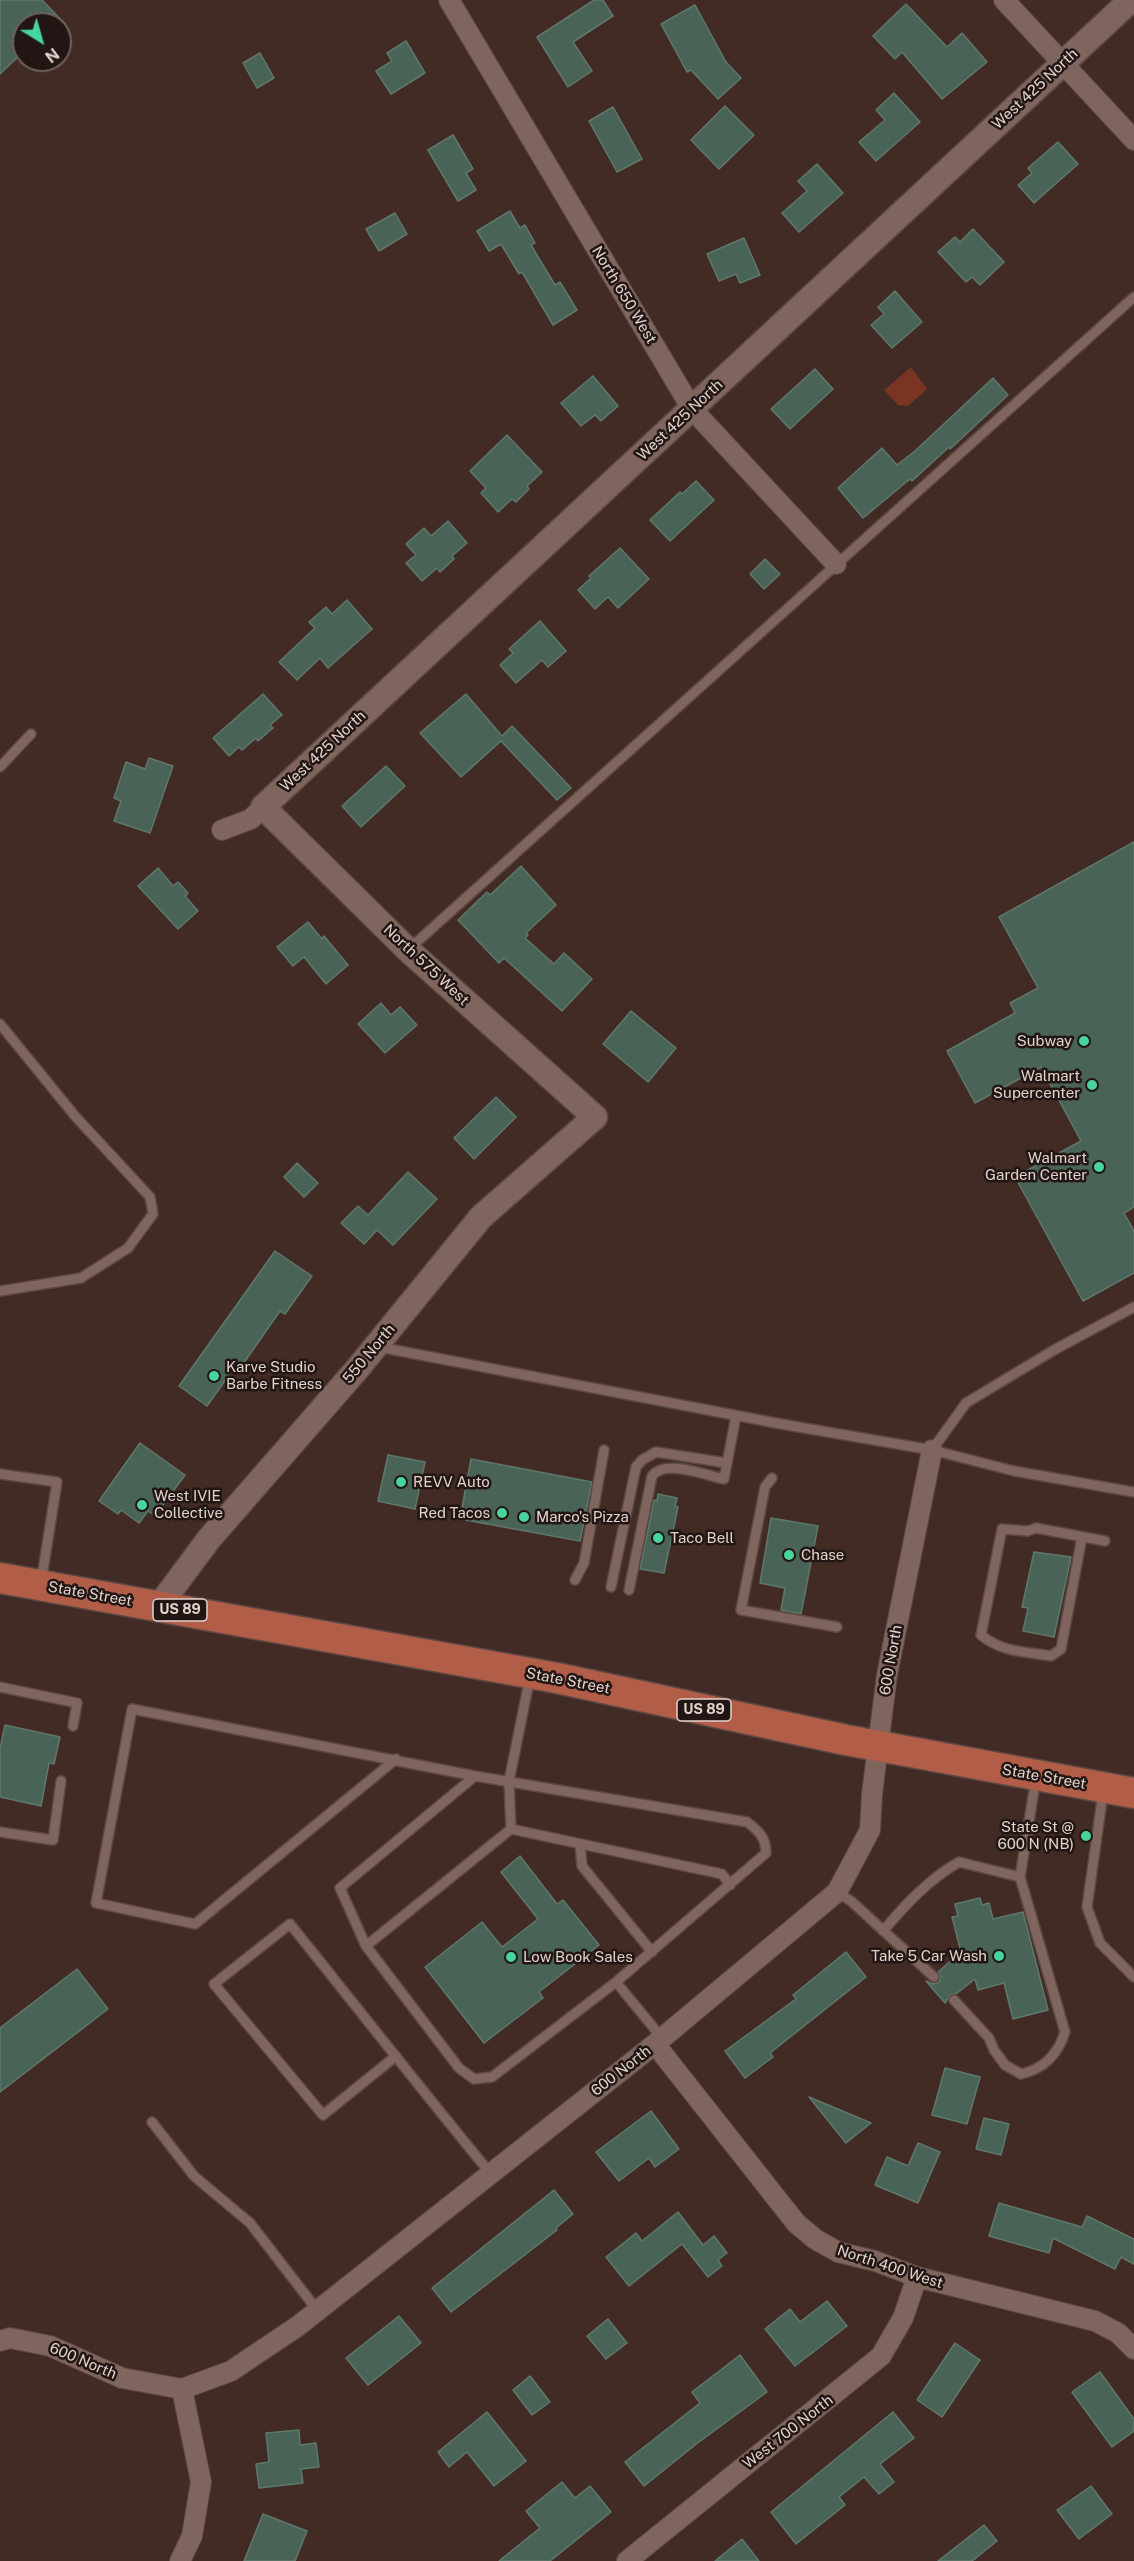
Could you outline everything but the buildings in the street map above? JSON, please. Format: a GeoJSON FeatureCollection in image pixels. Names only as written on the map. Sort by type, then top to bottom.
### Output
{"type":"FeatureCollection","features":[{"type":"Feature","properties":{"kind":"main road","name":"State Street"},"geometry":{"type":"LineString","coordinates":[[0,1578],[531,1674],[878,1745],[1134,1793]]}},
{"type":"Feature","properties":{"kind":"street","name":"North 650 West"},"geometry":{"type":"LineString","coordinates":[[449,0],[692,409],[836,564]]}},
{"type":"Feature","properties":{"kind":"street"},"geometry":{"type":"LineString","coordinates":[[1004,0],[1134,140]]}},
{"type":"Feature","properties":{"kind":"street","name":"West 425 North"},"geometry":{"type":"LineString","coordinates":[[222,830],[251,819],[1131,0]]}},
{"type":"Feature","properties":{"kind":"street","name":"North 575 West"},"geometry":{"type":"LineString","coordinates":[[262,807],[408,950],[595,1117]]}},
{"type":"Feature","properties":{"kind":"street","name":"550 North"},"geometry":{"type":"LineString","coordinates":[[159,1606],[209,1539],[376,1346],[481,1218],[595,1117]]}},
{"type":"Feature","properties":{"kind":"street","name":"600 North"},"geometry":{"type":"LineString","coordinates":[[0,2341],[9,2338],[50,2346],[122,2378],[182,2389],[231,2371],[318,2311],[659,2041],[837,1892],[870,1830],[878,1745],[888,1675],[932,1450]]}},
{"type":"Feature","properties":{"kind":"street","name":"North 400 West"},"geometry":{"type":"LineString","coordinates":[[659,2041],[796,2223],[815,2240],[838,2252],[875,2261],[917,2277],[1095,2321],[1118,2333],[1134,2349]]}},
{"type":"Feature","properties":{"kind":"street","name":"West 700 North"},"geometry":{"type":"LineString","coordinates":[[627,2561],[881,2356],[903,2318],[917,2277]]}},
{"type":"Feature","properties":{"kind":"street"},"geometry":{"type":"LineString","coordinates":[[180,2561],[192,2536],[201,2482],[182,2389]]}},
{"type":"Feature","properties":{"kind":"lane"},"geometry":{"type":"LineString","coordinates":[[408,950],[1134,297]]}},
{"type":"Feature","properties":{"kind":"lane"},"geometry":{"type":"LineString","coordinates":[[0,767],[31,734]]}},
{"type":"Feature","properties":{"kind":"lane"},"geometry":{"type":"LineString","coordinates":[[0,1024],[75,1116],[150,1197],[153,1214],[128,1248],[81,1278],[0,1291]]}},
{"type":"Feature","properties":{"kind":"lane"},"geometry":{"type":"LineString","coordinates":[[932,1450],[966,1403],[1054,1350],[1134,1307]]}},
{"type":"Feature","properties":{"kind":"lane"},"geometry":{"type":"LineString","coordinates":[[376,1346],[736,1416],[932,1450],[1014,1471],[1134,1492]]}},
{"type":"Feature","properties":{"kind":"lane"},"geometry":{"type":"LineString","coordinates":[[629,1590],[652,1476],[655,1472],[668,1467],[724,1479],[736,1416]]}},
{"type":"Feature","properties":{"kind":"lane"},"geometry":{"type":"LineString","coordinates":[[575,1580],[584,1563],[604,1450]]}},
{"type":"Feature","properties":{"kind":"lane"},"geometry":{"type":"LineString","coordinates":[[611,1587],[636,1467],[642,1460],[656,1452],[727,1463]]}},
{"type":"Feature","properties":{"kind":"lane"},"geometry":{"type":"LineString","coordinates":[[0,1474],[57,1482],[41,1585]]}},
{"type":"Feature","properties":{"kind":"lane"},"geometry":{"type":"LineString","coordinates":[[772,1478],[765,1487],[741,1610],[837,1627]]}},
{"type":"Feature","properties":{"kind":"lane"},"geometry":{"type":"LineString","coordinates":[[1082,1537],[1061,1649],[1051,1656],[1005,1649],[991,1644],[981,1635],[1002,1529],[1028,1531],[1036,1528],[1105,1541]]}},
{"type":"Feature","properties":{"kind":"lane"},"geometry":{"type":"LineString","coordinates":[[511,1829],[509,1781],[531,1674]]}},
{"type":"Feature","properties":{"kind":"lane"},"geometry":{"type":"LineString","coordinates":[[0,1687],[77,1703],[73,1726]]}},
{"type":"Feature","properties":{"kind":"lane"},"geometry":{"type":"LineString","coordinates":[[396,1759],[195,1924],[96,1903],[132,1709],[396,1759],[475,1776],[747,1822],[759,1830],[766,1843],[766,1853],[616,1982],[492,2077],[474,2079],[459,2068],[366,1946],[340,1888],[475,1776]]}},
{"type":"Feature","properties":{"kind":"lane"},"geometry":{"type":"LineString","coordinates":[[954,2000],[989,2038],[994,2050],[1005,2065],[1021,2074],[1032,2072],[1059,2049],[1065,2032],[1020,1877],[1037,1775]]}},
{"type":"Feature","properties":{"kind":"lane"},"geometry":{"type":"LineString","coordinates":[[0,1832],[53,1840],[61,1781]]}},
{"type":"Feature","properties":{"kind":"lane"},"geometry":{"type":"LineString","coordinates":[[1104,1787],[1087,1907],[1100,1942],[1134,1977]]}},
{"type":"Feature","properties":{"kind":"lane"},"geometry":{"type":"LineString","coordinates":[[366,1946],[511,1829]]}},
{"type":"Feature","properties":{"kind":"lane"},"geometry":{"type":"LineString","coordinates":[[511,1829],[722,1874],[730,1885]]}},
{"type":"Feature","properties":{"kind":"lane"},"geometry":{"type":"LineString","coordinates":[[580,1844],[582,1866],[652,1952]]}},
{"type":"Feature","properties":{"kind":"lane"},"geometry":{"type":"LineString","coordinates":[[883,1931],[906,1904],[941,1872],[959,1862],[1020,1877]]}},
{"type":"Feature","properties":{"kind":"lane"},"geometry":{"type":"LineString","coordinates":[[837,1892],[851,1901],[934,1977]]}},
{"type":"Feature","properties":{"kind":"lane"},"geometry":{"type":"LineString","coordinates":[[396,2056],[323,2115],[214,1984],[290,1924],[491,2174]]}},
{"type":"Feature","properties":{"kind":"lane"},"geometry":{"type":"LineString","coordinates":[[616,1982],[659,2041]]}},
{"type":"Feature","properties":{"kind":"lane"},"geometry":{"type":"LineString","coordinates":[[152,2122],[194,2176],[250,2223],[318,2311]]}},
{"type":"Feature","properties":{"kind":"shaded area"},"geometry":{"type":"Polygon","coordinates":[[[911,367],[927,389],[908,406],[898,405],[884,390],[911,367]]]}},
{"type":"Feature","properties":{"kind":"place","name":"Subway"},"geometry":{"type":"Point","coordinates":[1084,1041]}},
{"type":"Feature","properties":{"kind":"place","name":"Walmart Supercenter"},"geometry":{"type":"Point","coordinates":[1092,1085]}},
{"type":"Feature","properties":{"kind":"place","name":"Walmart Garden Center"},"geometry":{"type":"Point","coordinates":[1099,1167]}},
{"type":"Feature","properties":{"kind":"place","name":"Karve Studio Barbe Fitness"},"geometry":{"type":"Point","coordinates":[214,1376]}},
{"type":"Feature","properties":{"kind":"place","name":"REVV Auto"},"geometry":{"type":"Point","coordinates":[401,1482]}},
{"type":"Feature","properties":{"kind":"place","name":"West IVIE Collective"},"geometry":{"type":"Point","coordinates":[142,1505]}},
{"type":"Feature","properties":{"kind":"place","name":"Red Tacos"},"geometry":{"type":"Point","coordinates":[502,1513]}},
{"type":"Feature","properties":{"kind":"place","name":"Marco's Pizza"},"geometry":{"type":"Point","coordinates":[524,1517]}},
{"type":"Feature","properties":{"kind":"place","name":"Taco Bell"},"geometry":{"type":"Point","coordinates":[658,1538]}},
{"type":"Feature","properties":{"kind":"place","name":"Chase"},"geometry":{"type":"Point","coordinates":[789,1555]}},
{"type":"Feature","properties":{"kind":"place","name":"State St @ 600 N (NB)"},"geometry":{"type":"Point","coordinates":[1086,1836]}},
{"type":"Feature","properties":{"kind":"place","name":"Take 5 Car Wash"},"geometry":{"type":"Point","coordinates":[999,1956]}},
{"type":"Feature","properties":{"kind":"place","name":"Low Book Sales"},"geometry":{"type":"Point","coordinates":[511,1957]}}]}
